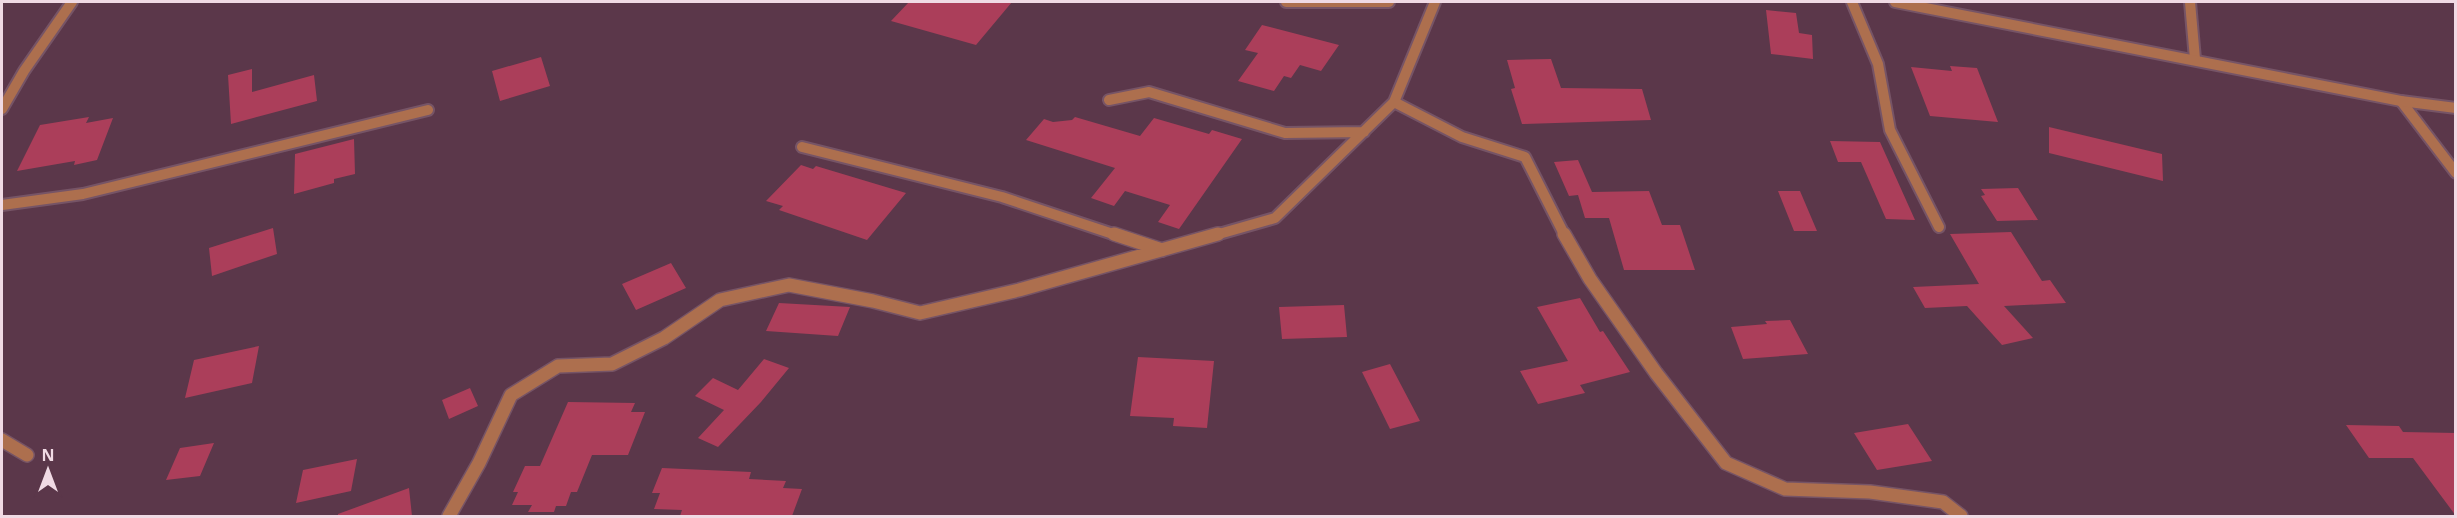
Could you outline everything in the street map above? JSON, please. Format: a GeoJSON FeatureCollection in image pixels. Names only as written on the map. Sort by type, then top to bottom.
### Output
{"type":"FeatureCollection","features":[{"type":"Feature","properties":{"kind":"street"},"geometry":{"type":"LineString","coordinates":[[2,109],[24,71],[72,2]]}},
{"type":"Feature","properties":{"kind":"street"},"geometry":{"type":"LineString","coordinates":[[1286,2],[1389,2]]}},
{"type":"Feature","properties":{"kind":"street"},"geometry":{"type":"LineString","coordinates":[[449,516],[479,463],[512,394],[558,366],[612,364],[664,338],[720,300],[789,285],[873,301],[920,313],[1019,290],[1275,218],[1394,102],[1435,2]]}},
{"type":"Feature","properties":{"kind":"street"},"geometry":{"type":"LineString","coordinates":[[1852,2],[1878,64],[1890,130],[1939,227]]}},
{"type":"Feature","properties":{"kind":"street"},"geometry":{"type":"LineString","coordinates":[[1895,2],[2401,101],[2456,108]]}},
{"type":"Feature","properties":{"kind":"street"},"geometry":{"type":"LineString","coordinates":[[2190,2],[2195,59]]}},
{"type":"Feature","properties":{"kind":"street"},"geometry":{"type":"LineString","coordinates":[[1109,100],[1149,92],[1285,134],[1364,132]]}},
{"type":"Feature","properties":{"kind":"street"},"geometry":{"type":"LineString","coordinates":[[2401,101],[2456,173]]}},
{"type":"Feature","properties":{"kind":"street"},"geometry":{"type":"LineString","coordinates":[[1394,102],[1461,137],[1525,157],[1551,211],[1590,279],[1656,373],[1726,463],[1785,489],[1870,492],[1943,502],[1961,516]]}},
{"type":"Feature","properties":{"kind":"street"},"geometry":{"type":"LineString","coordinates":[[2,205],[94,191],[265,152],[428,110]]}},
{"type":"Feature","properties":{"kind":"street"},"geometry":{"type":"LineString","coordinates":[[802,147],[1002,197],[1164,251]]}},
{"type":"Feature","properties":{"kind":"street"},"geometry":{"type":"LineString","coordinates":[[2,440],[27,455]]}},
{"type":"Feature","properties":{"kind":"building"},"geometry":{"type":"Polygon","coordinates":[[[909,2],[1012,2],[976,45],[891,21],[909,2]]]}},
{"type":"Feature","properties":{"kind":"building"},"geometry":{"type":"Polygon","coordinates":[[[1766,10],[1796,13],[1799,33],[1812,35],[1813,59],[1771,54],[1766,10]]]}},
{"type":"Feature","properties":{"kind":"building"},"geometry":{"type":"Polygon","coordinates":[[[1262,25],[1339,45],[1321,71],[1300,65],[1291,78],[1284,76],[1274,91],[1238,81],[1258,53],[1245,50],[1262,25]]]}},
{"type":"Feature","properties":{"kind":"building"},"geometry":{"type":"Polygon","coordinates":[[[541,57],[550,86],[500,101],[492,71],[541,57]]]}},
{"type":"Feature","properties":{"kind":"building"},"geometry":{"type":"Polygon","coordinates":[[[1551,59],[1561,88],[1642,89],[1651,120],[1522,124],[1511,89],[1515,88],[1507,60],[1551,59]]]}},
{"type":"Feature","properties":{"kind":"building"},"geometry":{"type":"Polygon","coordinates":[[[1950,66],[1977,68],[1998,122],[1930,116],[1911,67],[1952,71],[1950,66]]]}},
{"type":"Feature","properties":{"kind":"building"},"geometry":{"type":"Polygon","coordinates":[[[252,69],[252,92],[314,75],[317,101],[231,124],[228,75],[252,69]]]}},
{"type":"Feature","properties":{"kind":"building"},"geometry":{"type":"Polygon","coordinates":[[[89,117],[86,123],[113,118],[97,160],[74,165],[75,161],[17,171],[40,125],[89,117]]]}},
{"type":"Feature","properties":{"kind":"building"},"geometry":{"type":"Polygon","coordinates":[[[1075,117],[1140,136],[1154,118],[1209,134],[1212,130],[1242,139],[1179,229],[1158,222],[1170,205],[1125,191],[1114,206],[1091,198],[1115,168],[1026,140],[1044,119],[1053,122],[1072,120],[1075,117]]]}},
{"type":"Feature","properties":{"kind":"building"},"geometry":{"type":"Polygon","coordinates":[[[2049,127],[2162,154],[2163,181],[2049,153],[2049,127]]]}},
{"type":"Feature","properties":{"kind":"building"},"geometry":{"type":"Polygon","coordinates":[[[354,139],[355,174],[334,179],[334,183],[294,194],[295,154],[354,139]]]}},
{"type":"Feature","properties":{"kind":"building"},"geometry":{"type":"Polygon","coordinates":[[[1830,141],[1880,142],[1915,220],[1886,219],[1861,162],[1838,162],[1830,141]]]}},
{"type":"Feature","properties":{"kind":"building"},"geometry":{"type":"Polygon","coordinates":[[[1578,160],[1592,192],[1649,191],[1662,225],[1680,225],[1695,270],[1624,270],[1609,218],[1585,218],[1578,195],[1569,196],[1554,162],[1578,160]]]}},
{"type":"Feature","properties":{"kind":"building"},"geometry":{"type":"Polygon","coordinates":[[[801,165],[813,169],[816,166],[906,193],[867,240],[779,210],[783,206],[766,201],[801,165]]]}},
{"type":"Feature","properties":{"kind":"building"},"geometry":{"type":"Polygon","coordinates":[[[2018,188],[2038,220],[1997,221],[1981,196],[1985,195],[1981,189],[2018,188]]]}},
{"type":"Feature","properties":{"kind":"building"},"geometry":{"type":"Polygon","coordinates":[[[1778,191],[1800,191],[1817,231],[1794,231],[1778,191]]]}},
{"type":"Feature","properties":{"kind":"building"},"geometry":{"type":"Polygon","coordinates":[[[273,228],[277,254],[212,276],[209,248],[273,228]]]}},
{"type":"Feature","properties":{"kind":"building"},"geometry":{"type":"Polygon","coordinates":[[[2011,232],[2042,281],[2050,280],[2066,303],[2004,306],[2033,338],[2002,345],[1967,306],[1925,308],[1913,287],[1979,284],[1950,234],[2011,232]]]}},
{"type":"Feature","properties":{"kind":"building"},"geometry":{"type":"Polygon","coordinates":[[[671,263],[686,288],[636,310],[622,284],[671,263]]]}},
{"type":"Feature","properties":{"kind":"building"},"geometry":{"type":"Polygon","coordinates":[[[1580,298],[1600,332],[1603,331],[1630,372],[1580,385],[1585,393],[1538,404],[1520,371],[1568,361],[1537,307],[1580,298]]]}},
{"type":"Feature","properties":{"kind":"building"},"geometry":{"type":"Polygon","coordinates":[[[779,303],[850,307],[838,336],[766,331],[779,303]]]}},
{"type":"Feature","properties":{"kind":"building"},"geometry":{"type":"Polygon","coordinates":[[[1344,305],[1347,337],[1282,339],[1279,307],[1344,305]]]}},
{"type":"Feature","properties":{"kind":"building"},"geometry":{"type":"Polygon","coordinates":[[[1790,320],[1808,354],[1743,359],[1731,327],[1767,324],[1765,321],[1790,320]]]}},
{"type":"Feature","properties":{"kind":"building"},"geometry":{"type":"Polygon","coordinates":[[[259,346],[252,383],[185,398],[194,360],[259,346]]]}},
{"type":"Feature","properties":{"kind":"building"},"geometry":{"type":"Polygon","coordinates":[[[1138,357],[1214,361],[1207,428],[1173,426],[1174,418],[1130,416],[1138,357]]]}},
{"type":"Feature","properties":{"kind":"building"},"geometry":{"type":"Polygon","coordinates":[[[764,359],[789,368],[761,402],[718,447],[698,438],[724,410],[695,396],[713,378],[738,390],[764,359]]]}},
{"type":"Feature","properties":{"kind":"building"},"geometry":{"type":"Polygon","coordinates":[[[1390,364],[1420,421],[1390,429],[1362,372],[1390,364]]]}},
{"type":"Feature","properties":{"kind":"building"},"geometry":{"type":"Polygon","coordinates":[[[470,388],[478,406],[449,419],[442,400],[470,388]]]}},
{"type":"Feature","properties":{"kind":"building"},"geometry":{"type":"Polygon","coordinates":[[[568,402],[635,403],[631,412],[645,412],[628,455],[592,455],[577,492],[571,492],[566,506],[556,506],[554,512],[528,512],[532,505],[512,505],[518,492],[513,492],[525,466],[540,466],[568,402]]]}},
{"type":"Feature","properties":{"kind":"building"},"geometry":{"type":"Polygon","coordinates":[[[1908,424],[1932,461],[1877,470],[1854,433],[1908,424]]]}},
{"type":"Feature","properties":{"kind":"building"},"geometry":{"type":"Polygon","coordinates":[[[2346,425],[2399,426],[2403,432],[2456,433],[2456,516],[2413,458],[2369,458],[2346,425]]]}},
{"type":"Feature","properties":{"kind":"building"},"geometry":{"type":"Polygon","coordinates":[[[214,443],[200,476],[166,480],[180,448],[214,443]]]}},
{"type":"Feature","properties":{"kind":"building"},"geometry":{"type":"Polygon","coordinates":[[[357,459],[351,491],[296,503],[303,470],[357,459]]]}},
{"type":"Feature","properties":{"kind":"building"},"geometry":{"type":"Polygon","coordinates":[[[662,468],[751,472],[749,479],[786,481],[783,488],[802,489],[792,516],[680,516],[682,510],[654,509],[660,493],[652,493],[662,468]]]}},
{"type":"Feature","properties":{"kind":"building"},"geometry":{"type":"Polygon","coordinates":[[[409,488],[412,516],[338,516],[338,514],[409,488]]]}}]}
